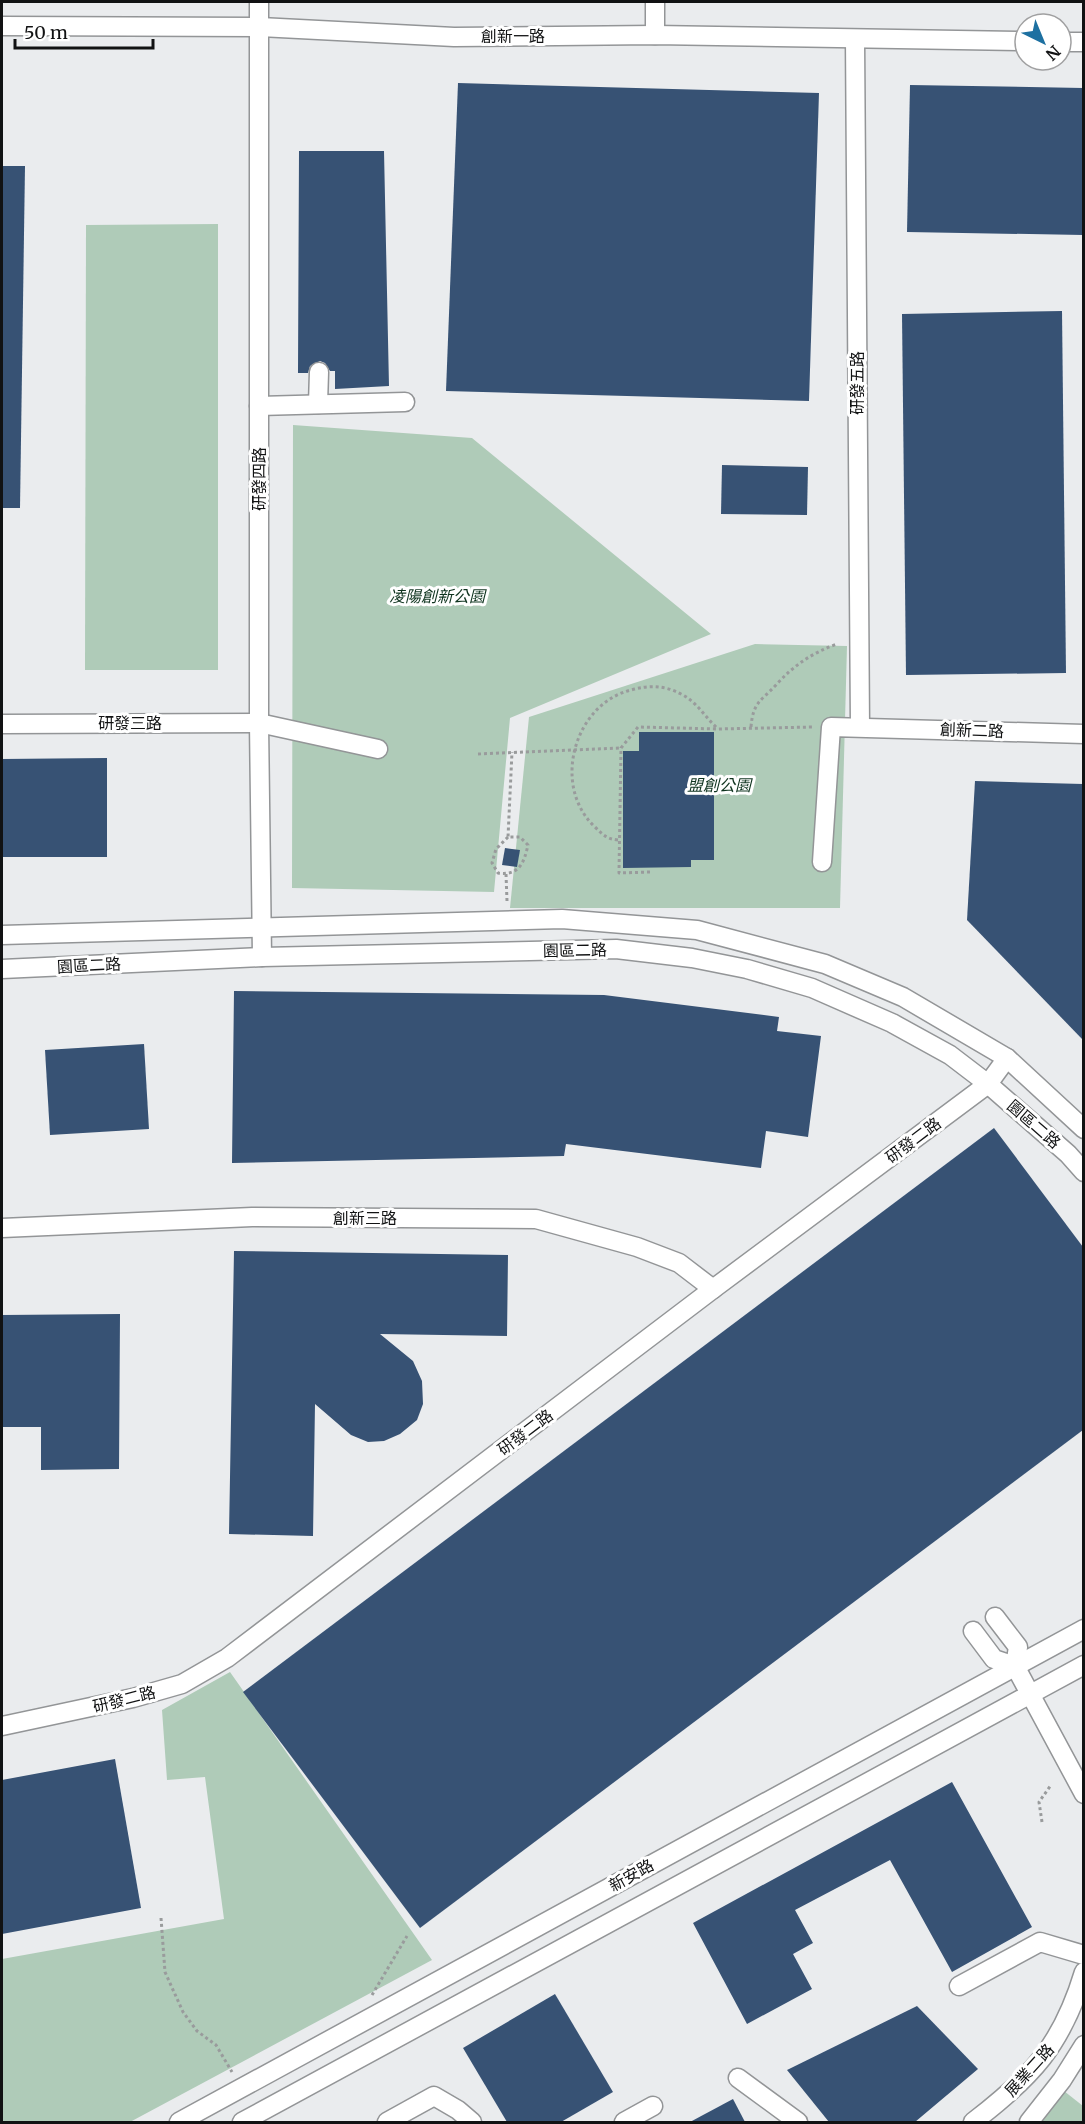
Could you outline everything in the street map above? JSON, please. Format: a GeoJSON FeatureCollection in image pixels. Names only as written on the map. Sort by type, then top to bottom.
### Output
{"type":"FeatureCollection","features":[{"type":"Feature","properties":{"kind":"street","name":"研發四路"},"geometry":{"type":"LineString","coordinates":[[259,2],[259,723],[262,957]]}},
{"type":"Feature","properties":{"kind":"street"},"geometry":{"type":"LineString","coordinates":[[655,2],[655,35]]}},
{"type":"Feature","properties":{"kind":"street","name":"創新一路"},"geometry":{"type":"LineString","coordinates":[[2,26],[260,27],[454,37],[655,35],[1013,41]]}},
{"type":"Feature","properties":{"kind":"street","name":"研發五路"},"geometry":{"type":"LineString","coordinates":[[855,39],[860,727]]}},
{"type":"Feature","properties":{"kind":"street"},"geometry":{"type":"LineString","coordinates":[[318,405],[319,372]]}},
{"type":"Feature","properties":{"kind":"street"},"geometry":{"type":"LineString","coordinates":[[259,406],[405,402]]}},
{"type":"Feature","properties":{"kind":"street","name":"研發三路"},"geometry":{"type":"LineString","coordinates":[[2,724],[259,723],[378,749]]}},
{"type":"Feature","properties":{"kind":"street"},"geometry":{"type":"LineString","coordinates":[[822,862],[831,727]]}},
{"type":"Feature","properties":{"kind":"street","name":"創新二路"},"geometry":{"type":"LineString","coordinates":[[831,727],[1083,734]]}},
{"type":"Feature","properties":{"kind":"street","name":"園區二路"},"geometry":{"type":"LineString","coordinates":[[2,935],[562,919],[697,930],[825,964],[903,997],[1007,1058],[1083,1129]]}},
{"type":"Feature","properties":{"kind":"street","name":"園區二路"},"geometry":{"type":"LineString","coordinates":[[2,969],[262,957],[616,949],[692,958],[812,988],[892,1023],[950,1055],[988,1084],[1068,1154],[1083,1172]]}},
{"type":"Feature","properties":{"kind":"street","name":"研發二路"},"geometry":{"type":"LineString","coordinates":[[2,1726],[133,1698],[182,1684],[227,1658],[713,1289],[988,1084],[1007,1058]]}},
{"type":"Feature","properties":{"kind":"street","name":"創新三路"},"geometry":{"type":"LineString","coordinates":[[2,1228],[252,1217],[536,1219],[638,1246],[679,1263],[713,1289]]}},
{"type":"Feature","properties":{"kind":"street"},"geometry":{"type":"LineString","coordinates":[[995,1617],[1018,1647],[1015,1666],[1083,1794]]}},
{"type":"Feature","properties":{"kind":"street","name":"新安路"},"geometry":{"type":"LineString","coordinates":[[179,2122],[1083,1629]]}},
{"type":"Feature","properties":{"kind":"street"},"geometry":{"type":"LineString","coordinates":[[973,1630],[994,1659],[1015,1666]]}},
{"type":"Feature","properties":{"kind":"street","name":"新安路"},"geometry":{"type":"LineString","coordinates":[[242,2122],[1083,1665]]}},
{"type":"Feature","properties":{"kind":"street"},"geometry":{"type":"LineString","coordinates":[[959,1986],[1040,1942],[1083,1955]]}},
{"type":"Feature","properties":{"kind":"street","name":"展業二路"},"geometry":{"type":"LineString","coordinates":[[973,2122],[1013,2092],[1051,2049],[1077,1995],[1083,1972]]}},
{"type":"Feature","properties":{"kind":"street"},"geometry":{"type":"LineString","coordinates":[[1029,2122],[1062,2080],[1083,2045]]}},
{"type":"Feature","properties":{"kind":"street"},"geometry":{"type":"LineString","coordinates":[[738,2078],[798,2122]]}},
{"type":"Feature","properties":{"kind":"street"},"geometry":{"type":"LineString","coordinates":[[387,2122],[434,2096],[458,2110],[472,2122]]}},
{"type":"Feature","properties":{"kind":"street"},"geometry":{"type":"LineString","coordinates":[[223,2098],[236,2122]]}},
{"type":"Feature","properties":{"kind":"street"},"geometry":{"type":"LineString","coordinates":[[624,2122],[652,2106]]}},
{"type":"Feature","properties":{"kind":"path"},"geometry":{"type":"LineString","coordinates":[[751,727],[752,712],[762,695],[801,661],[837,644]]}},
{"type":"Feature","properties":{"kind":"path"},"geometry":{"type":"LineString","coordinates":[[618,840],[607,839],[582,813],[575,790],[574,750],[588,717],[605,700],[625,691],[646,686],[664,687],[681,694],[703,711],[718,729]]}},
{"type":"Feature","properties":{"kind":"path"},"geometry":{"type":"LineString","coordinates":[[650,872],[619,873],[621,748],[638,727],[718,729],[831,727]]}},
{"type":"Feature","properties":{"kind":"path"},"geometry":{"type":"LineString","coordinates":[[478,754],[621,748]]}},
{"type":"Feature","properties":{"kind":"path"},"geometry":{"type":"LineString","coordinates":[[508,837],[520,837],[528,845],[524,861],[516,871],[506,874],[498,873],[492,863],[496,849],[508,837],[512,752]]}},
{"type":"Feature","properties":{"kind":"path"},"geometry":{"type":"LineString","coordinates":[[506,874],[507,901]]}},
{"type":"Feature","properties":{"kind":"path"},"geometry":{"type":"LineString","coordinates":[[1042,1822],[1039,1802],[1051,1785]]}},
{"type":"Feature","properties":{"kind":"path"},"geometry":{"type":"LineString","coordinates":[[161,1918],[165,1972],[183,2012],[197,2031],[216,2045],[232,2074]]}},
{"type":"Feature","properties":{"kind":"path"},"geometry":{"type":"LineString","coordinates":[[370,1999],[407,1936]]}},
{"type":"Feature","properties":{"kind":"green space"},"geometry":{"type":"Polygon","coordinates":[[[218,224],[218,670],[85,670],[86,225],[218,224]]]}},
{"type":"Feature","properties":{"kind":"green space","name":"凌陽創新公園"},"geometry":{"type":"Polygon","coordinates":[[[293,425],[472,438],[711,634],[510,718],[494,892],[292,888],[293,425]]]}},
{"type":"Feature","properties":{"kind":"green space","name":"盟創公園"},"geometry":{"type":"Polygon","coordinates":[[[755,644],[847,646],[840,908],[510,908],[529,717],[755,644]]]}},
{"type":"Feature","properties":{"kind":"green space"},"geometry":{"type":"Polygon","coordinates":[[[230,1672],[432,1960],[130,2122],[2,2122],[2,1959],[224,1919],[205,1777],[167,1780],[162,1710],[230,1672]]]}},
{"type":"Feature","properties":{"kind":"green space"},"geometry":{"type":"Polygon","coordinates":[[[1064,2091],[1083,2106],[1083,2122],[1036,2122],[1064,2091]]]}},
{"type":"Feature","properties":{"kind":"building"},"geometry":{"type":"Polygon","coordinates":[[[458,83],[819,93],[809,401],[446,391],[458,83]]]}},
{"type":"Feature","properties":{"kind":"building"},"geometry":{"type":"Polygon","coordinates":[[[910,85],[1083,88],[1083,235],[907,232],[910,85]]]}},
{"type":"Feature","properties":{"kind":"building"},"geometry":{"type":"Polygon","coordinates":[[[299,151],[384,151],[389,386],[335,389],[335,371],[330,371],[325,363],[320,361],[310,366],[308,373],[298,373],[299,151]]]}},
{"type":"Feature","properties":{"kind":"building"},"geometry":{"type":"Polygon","coordinates":[[[2,166],[25,166],[20,508],[2,508],[2,166]]]}},
{"type":"Feature","properties":{"kind":"building"},"geometry":{"type":"Polygon","coordinates":[[[1062,311],[1066,673],[906,675],[902,314],[1062,311]]]}},
{"type":"Feature","properties":{"kind":"building"},"geometry":{"type":"Polygon","coordinates":[[[722,465],[808,467],[807,515],[721,514],[722,465]]]}},
{"type":"Feature","properties":{"kind":"building"},"geometry":{"type":"Polygon","coordinates":[[[639,732],[714,732],[714,860],[691,860],[691,867],[623,868],[623,751],[639,751],[639,732]]]}},
{"type":"Feature","properties":{"kind":"building"},"geometry":{"type":"Polygon","coordinates":[[[107,758],[107,857],[2,857],[2,759],[107,758]]]}},
{"type":"Feature","properties":{"kind":"building"},"geometry":{"type":"Polygon","coordinates":[[[975,781],[1083,784],[1083,1040],[967,920],[975,781]]]}},
{"type":"Feature","properties":{"kind":"building"},"geometry":{"type":"Polygon","coordinates":[[[505,848],[520,850],[517,867],[502,865],[505,848]]]}},
{"type":"Feature","properties":{"kind":"building"},"geometry":{"type":"Polygon","coordinates":[[[234,991],[604,995],[779,1017],[777,1031],[821,1036],[808,1137],[766,1131],[761,1168],[566,1144],[564,1156],[232,1163],[234,991]]]}},
{"type":"Feature","properties":{"kind":"building"},"geometry":{"type":"Polygon","coordinates":[[[144,1044],[149,1129],[50,1135],[45,1050],[144,1044]]]}},
{"type":"Feature","properties":{"kind":"building"},"geometry":{"type":"Polygon","coordinates":[[[994,1128],[1083,1247],[1083,1430],[420,1928],[243,1692],[994,1128]]]}},
{"type":"Feature","properties":{"kind":"building"},"geometry":{"type":"Polygon","coordinates":[[[234,1251],[508,1255],[507,1336],[380,1334],[413,1361],[422,1381],[423,1404],[417,1420],[400,1434],[384,1441],[368,1442],[351,1435],[315,1404],[313,1536],[229,1534],[234,1251]]]}},
{"type":"Feature","properties":{"kind":"building"},"geometry":{"type":"Polygon","coordinates":[[[120,1314],[119,1469],[41,1470],[41,1427],[2,1427],[2,1315],[120,1314]]]}},
{"type":"Feature","properties":{"kind":"building"},"geometry":{"type":"Polygon","coordinates":[[[115,1759],[141,1908],[2,1934],[2,1780],[115,1759]]]}},
{"type":"Feature","properties":{"kind":"building"},"geometry":{"type":"Polygon","coordinates":[[[952,1782],[1032,1927],[952,1972],[890,1860],[795,1910],[813,1943],[793,1954],[812,1989],[747,2024],[693,1923],[952,1782]]]}},
{"type":"Feature","properties":{"kind":"building"},"geometry":{"type":"Polygon","coordinates":[[[555,1994],[613,2092],[561,2122],[507,2122],[463,2048],[555,1994]]]}},
{"type":"Feature","properties":{"kind":"building"},"geometry":{"type":"Polygon","coordinates":[[[917,2006],[978,2069],[915,2122],[829,2122],[787,2070],[917,2006]]]}},
{"type":"Feature","properties":{"kind":"building"},"geometry":{"type":"Polygon","coordinates":[[[733,2099],[745,2122],[690,2122],[733,2099]]]}}]}
